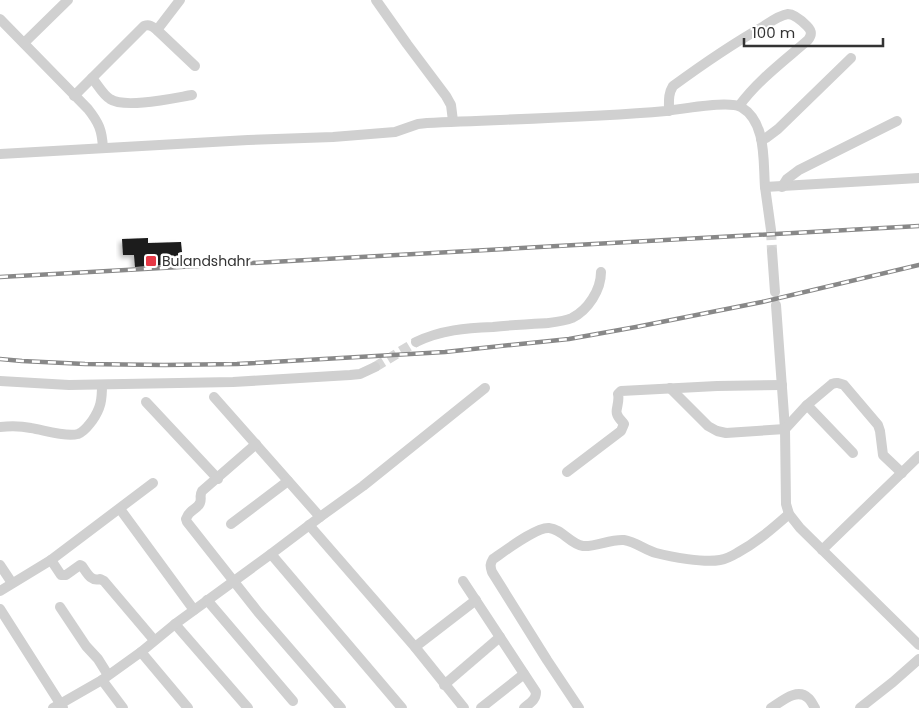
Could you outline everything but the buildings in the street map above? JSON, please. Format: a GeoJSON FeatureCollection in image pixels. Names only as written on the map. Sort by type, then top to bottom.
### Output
{"type":"FeatureCollection","features":[{"type":"Feature","properties":{"kind":"street"},"geometry":{"type":"LineString","coordinates":[[24,43],[68,0]]}},
{"type":"Feature","properties":{"kind":"street"},"geometry":{"type":"LineString","coordinates":[[157,30],[180,0]]}},
{"type":"Feature","properties":{"kind":"street"},"geometry":{"type":"LineString","coordinates":[[376,0],[446,96],[451,105],[453,121]]}},
{"type":"Feature","properties":{"kind":"street"},"geometry":{"type":"LineString","coordinates":[[669,111],[670,91],[673,86],[742,38],[768,23],[790,14],[809,28],[811,36],[761,81],[740,106]]}},
{"type":"Feature","properties":{"kind":"street"},"geometry":{"type":"LineString","coordinates":[[0,19],[97,120],[102,134],[103,148]]}},
{"type":"Feature","properties":{"kind":"street"},"geometry":{"type":"LineString","coordinates":[[74,96],[144,26],[148,25],[157,30],[195,66]]}},
{"type":"Feature","properties":{"kind":"street"},"geometry":{"type":"LineString","coordinates":[[761,139],[766,138],[778,129],[851,58]]}},
{"type":"Feature","properties":{"kind":"street"},"geometry":{"type":"LineString","coordinates":[[92,78],[106,96],[118,102],[146,102],[192,95]]}},
{"type":"Feature","properties":{"kind":"street"},"geometry":{"type":"LineString","coordinates":[[0,154],[342,136],[395,132],[418,124],[453,121],[572,117],[669,111],[725,105],[740,106],[756,123],[761,139],[773,187],[771,230]]}},
{"type":"Feature","properties":{"kind":"street"},"geometry":{"type":"LineString","coordinates":[[773,187],[799,170],[897,121]]}},
{"type":"Feature","properties":{"kind":"street"},"geometry":{"type":"LineString","coordinates":[[773,187],[919,178]]}},
{"type":"Feature","properties":{"kind":"street"},"geometry":{"type":"LineString","coordinates":[[772,251],[775,292]]}},
{"type":"Feature","properties":{"kind":"street"},"geometry":{"type":"LineString","coordinates":[[416,342],[428,336],[459,329],[548,323],[572,318],[581,311],[599,288],[601,272]]}},
{"type":"Feature","properties":{"kind":"street"},"geometry":{"type":"LineString","coordinates":[[776,305],[785,429],[786,504],[789,514],[800,528],[919,645]]}},
{"type":"Feature","properties":{"kind":"street"},"geometry":{"type":"LineString","coordinates":[[0,381],[69,385],[234,382],[360,374],[375,367]]}},
{"type":"Feature","properties":{"kind":"street"},"geometry":{"type":"LineString","coordinates":[[670,388],[708,426],[726,433],[785,429],[832,384],[844,385],[878,426],[883,455],[902,473]]}},
{"type":"Feature","properties":{"kind":"street"},"geometry":{"type":"LineString","coordinates":[[0,427],[29,428],[71,435],[80,434],[87,428],[98,412],[102,400],[102,385]]}},
{"type":"Feature","properties":{"kind":"street"},"geometry":{"type":"LineString","coordinates":[[568,472],[623,428],[624,424],[616,411],[619,402],[619,392],[621,391],[782,385]]}},
{"type":"Feature","properties":{"kind":"street"},"geometry":{"type":"LineString","coordinates":[[0,609],[59,707],[141,652],[174,624],[363,486],[485,388]]}},
{"type":"Feature","properties":{"kind":"street"},"geometry":{"type":"LineString","coordinates":[[214,397],[320,517]]}},
{"type":"Feature","properties":{"kind":"street"},"geometry":{"type":"LineString","coordinates":[[146,402],[218,479]]}},
{"type":"Feature","properties":{"kind":"street"},"geometry":{"type":"LineString","coordinates":[[808,405],[853,453]]}},
{"type":"Feature","properties":{"kind":"street"},"geometry":{"type":"LineString","coordinates":[[256,444],[202,491],[200,505],[189,512],[186,515],[186,519],[258,612],[341,708]]}},
{"type":"Feature","properties":{"kind":"street"},"geometry":{"type":"LineString","coordinates":[[822,550],[919,456]]}},
{"type":"Feature","properties":{"kind":"street"},"geometry":{"type":"LineString","coordinates":[[231,524],[288,480]]}},
{"type":"Feature","properties":{"kind":"street"},"geometry":{"type":"LineString","coordinates":[[0,591],[51,560],[153,483]]}},
{"type":"Feature","properties":{"kind":"street"},"geometry":{"type":"LineString","coordinates":[[120,509],[194,610]]}},
{"type":"Feature","properties":{"kind":"street"},"geometry":{"type":"LineString","coordinates":[[579,708],[492,572],[490,567],[493,559],[528,536],[549,528],[584,546],[626,540],[656,553],[709,561],[721,560],[749,546],[767,534],[789,514]]}},
{"type":"Feature","properties":{"kind":"street"},"geometry":{"type":"LineString","coordinates":[[309,525],[415,647],[464,708]]}},
{"type":"Feature","properties":{"kind":"street"},"geometry":{"type":"LineString","coordinates":[[271,554],[402,708]]}},
{"type":"Feature","properties":{"kind":"street"},"geometry":{"type":"LineString","coordinates":[[51,560],[61,575],[66,575],[80,565],[92,579],[104,581],[154,640]]}},
{"type":"Feature","properties":{"kind":"street"},"geometry":{"type":"LineString","coordinates":[[0,565],[12,583]]}},
{"type":"Feature","properties":{"kind":"street"},"geometry":{"type":"LineString","coordinates":[[463,581],[536,692],[536,697],[524,708]]}},
{"type":"Feature","properties":{"kind":"street"},"geometry":{"type":"LineString","coordinates":[[207,600],[293,701]]}},
{"type":"Feature","properties":{"kind":"street"},"geometry":{"type":"LineString","coordinates":[[415,647],[476,600]]}},
{"type":"Feature","properties":{"kind":"street"},"geometry":{"type":"LineString","coordinates":[[60,607],[86,646],[98,659],[105,677],[123,708]]}},
{"type":"Feature","properties":{"kind":"street"},"geometry":{"type":"LineString","coordinates":[[174,624],[248,708]]}},
{"type":"Feature","properties":{"kind":"street"},"geometry":{"type":"LineString","coordinates":[[444,685],[500,637]]}},
{"type":"Feature","properties":{"kind":"street"},"geometry":{"type":"LineString","coordinates":[[141,652],[188,708]]}},
{"type":"Feature","properties":{"kind":"street"},"geometry":{"type":"LineString","coordinates":[[862,707],[919,659]]}},
{"type":"Feature","properties":{"kind":"street"},"geometry":{"type":"LineString","coordinates":[[481,708],[524,674]]}},
{"type":"Feature","properties":{"kind":"street"},"geometry":{"type":"LineString","coordinates":[[771,708],[791,695],[797,694],[803,694],[809,698],[815,708]]}},
{"type":"Feature","properties":{"kind":"tunnel"},"geometry":{"type":"LineString","coordinates":[[771,230],[772,251]]}},
{"type":"Feature","properties":{"kind":"tunnel"},"geometry":{"type":"LineString","coordinates":[[375,367],[416,342]]}},
{"type":"Feature","properties":{"kind":"railway"},"geometry":{"type":"LineString","coordinates":[[0,277],[919,226]]}},
{"type":"Feature","properties":{"kind":"railway"},"geometry":{"type":"LineString","coordinates":[[0,359],[85,364],[237,364],[445,352],[569,339],[636,327],[762,302],[919,265]]}},
{"type":"Feature","properties":{"kind":"place","name":"Bulandshahr"},"geometry":{"type":"Point","coordinates":[151,261]}}]}
